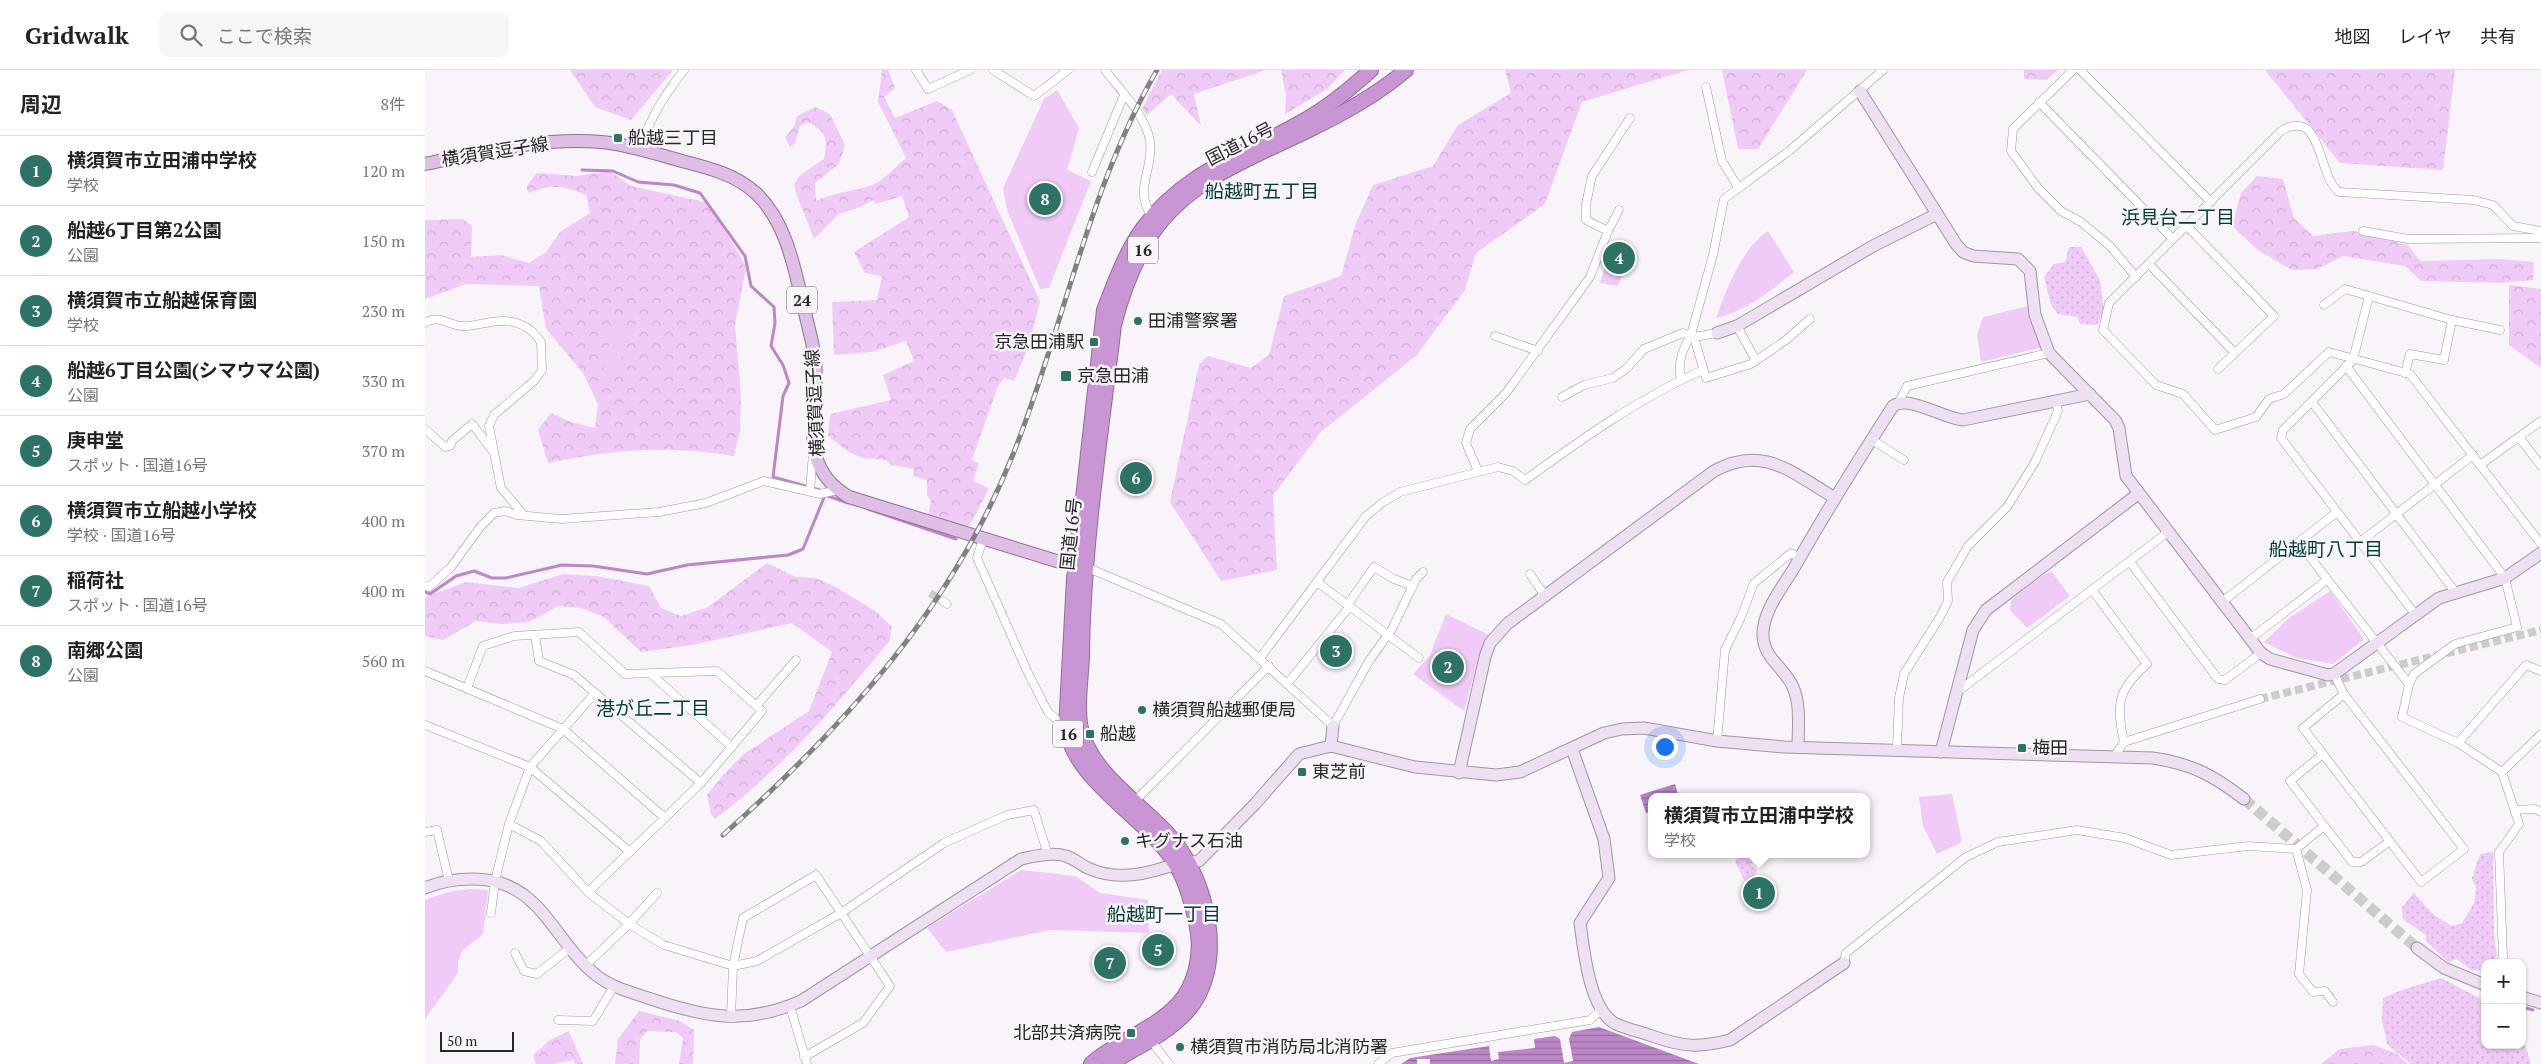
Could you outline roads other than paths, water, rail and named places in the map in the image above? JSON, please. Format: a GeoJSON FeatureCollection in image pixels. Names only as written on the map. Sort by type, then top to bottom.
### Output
{"type":"FeatureCollection","features":[{"type":"Feature","properties":{"kind":"highway","name":"国道16号"},"geometry":{"type":"LineString","coordinates":[[1181,862],[1161,845],[1087,771],[1073,749],[1067,728],[1081,566],[1114,325],[1134,266],[1151,236],[1156,222],[1183,187],[1214,165],[1312,116],[1347,92],[1371,70]]}},
{"type":"Feature","properties":{"kind":"highway","name":"国道16号"},"geometry":{"type":"LineString","coordinates":[[1156,222],[1213,178],[1360,104],[1384,89],[1407,70]]}},
{"type":"Feature","properties":{"kind":"highway","name":"国道16号"},"geometry":{"type":"LineString","coordinates":[[1081,566],[1081,726],[1094,757],[1106,774],[1171,837],[1181,862],[1199,888],[1211,948],[1208,973],[1200,994],[1188,1011],[1174,1024],[1108,1051],[1091,1064]]}},
{"type":"Feature","properties":{"kind":"highway","name":"国道16号"},"geometry":{"type":"LineString","coordinates":[[1110,1064],[1147,1036]]}},
{"type":"Feature","properties":{"kind":"main road","name":"横須賀逗子線"},"geometry":{"type":"LineString","coordinates":[[425,164],[481,153],[570,140],[603,142],[718,170],[737,178],[757,195],[772,213],[792,261],[812,339],[815,361],[814,444],[815,460],[819,470],[838,490],[849,497],[1063,564],[1081,566]]}},
{"type":"Feature","properties":{"kind":"street"},"geometry":{"type":"LineString","coordinates":[[641,151],[643,141],[667,92],[684,70]]}},
{"type":"Feature","properties":{"kind":"street"},"geometry":{"type":"LineString","coordinates":[[916,70],[928,88],[970,70]]}},
{"type":"Feature","properties":{"kind":"street"},"geometry":{"type":"LineString","coordinates":[[993,70],[1034,96],[1068,70]]}},
{"type":"Feature","properties":{"kind":"street"},"geometry":{"type":"LineString","coordinates":[[1105,70],[1142,119],[1149,139],[1149,164],[1143,191],[1143,202],[1156,222]]}},
{"type":"Feature","properties":{"kind":"street"},"geometry":{"type":"LineString","coordinates":[[1810,318],[1786,340],[1756,361],[1705,378],[1693,336],[1713,255],[1724,199],[1789,151],[1883,70]]}},
{"type":"Feature","properties":{"kind":"street"},"geometry":{"type":"LineString","coordinates":[[2073,70],[2013,129],[2011,151],[2038,188],[2061,211],[2081,222],[2110,246],[2136,276]]}},
{"type":"Feature","properties":{"kind":"street"},"geometry":{"type":"LineString","coordinates":[[2081,70],[2211,202]]}},
{"type":"Feature","properties":{"kind":"street"},"geometry":{"type":"LineString","coordinates":[[1706,87],[1722,161],[1739,187]]}},
{"type":"Feature","properties":{"kind":"street"},"geometry":{"type":"LineString","coordinates":[[1860,90],[1937,214],[1963,252],[1973,256],[2018,260],[2030,271],[2035,315],[2049,353],[2115,420],[2119,428],[2126,476],[2261,653],[2270,659],[2334,674],[2439,598],[2505,578],[2541,553]]}},
{"type":"Feature","properties":{"kind":"street"},"geometry":{"type":"LineString","coordinates":[[1092,172],[1124,95]]}},
{"type":"Feature","properties":{"kind":"street"},"geometry":{"type":"LineString","coordinates":[[2039,102],[2173,239]]}},
{"type":"Feature","properties":{"kind":"street"},"geometry":{"type":"LineString","coordinates":[[1608,231],[1585,220],[1586,204],[1592,176],[1630,118]]}},
{"type":"Feature","properties":{"kind":"street"},"geometry":{"type":"LineString","coordinates":[[2541,231],[2513,226],[2493,206],[2474,200],[2339,192],[2332,187],[2316,140],[2308,130],[2301,126],[2289,126],[2281,131],[2109,303],[2103,330],[2156,385],[2183,394],[2215,430],[2256,417],[2269,399],[2284,394],[2329,352],[2410,374],[2541,544]]}},
{"type":"Feature","properties":{"kind":"street"},"geometry":{"type":"LineString","coordinates":[[1478,471],[1466,443],[1470,429],[1506,393],[1590,277],[1608,231],[1619,210]]}},
{"type":"Feature","properties":{"kind":"street"},"geometry":{"type":"LineString","coordinates":[[1562,397],[1584,385],[1613,378],[1626,369],[1644,349],[1683,333],[1693,336],[1717,333],[1737,326],[1873,246],[1937,214]]}},
{"type":"Feature","properties":{"kind":"street"},"geometry":{"type":"LineString","coordinates":[[2187,226],[2275,316],[2218,369]]}},
{"type":"Feature","properties":{"kind":"street"},"geometry":{"type":"LineString","coordinates":[[2363,231],[2409,239],[2541,238]]}},
{"type":"Feature","properties":{"kind":"street"},"geometry":{"type":"LineString","coordinates":[[2149,264],[2235,353]]}},
{"type":"Feature","properties":{"kind":"street"},"geometry":{"type":"LineString","coordinates":[[2324,306],[2345,289],[2452,320],[2500,330]]}},
{"type":"Feature","properties":{"kind":"street"},"geometry":{"type":"LineString","coordinates":[[2369,296],[2353,360],[2283,430],[2281,438],[2415,614]]}},
{"type":"Feature","properties":{"kind":"street"},"geometry":{"type":"LineString","coordinates":[[425,323],[437,318],[465,327],[493,321],[514,322],[527,326],[541,342],[541,370],[535,380],[494,415],[489,426],[501,488],[524,516]]}},
{"type":"Feature","properties":{"kind":"street"},"geometry":{"type":"LineString","coordinates":[[2405,373],[2410,354],[2445,360],[2452,320]]}},
{"type":"Feature","properties":{"kind":"street"},"geometry":{"type":"LineString","coordinates":[[1737,326],[1756,361]]}},
{"type":"Feature","properties":{"kind":"street"},"geometry":{"type":"LineString","coordinates":[[1495,336],[1538,351]]}},
{"type":"Feature","properties":{"kind":"street"},"geometry":{"type":"LineString","coordinates":[[1681,379],[1679,369],[1685,344],[1693,336]]}},
{"type":"Feature","properties":{"kind":"street"},"geometry":{"type":"LineString","coordinates":[[1798,747],[1798,713],[1793,687],[1768,654],[1763,636],[1763,626],[1799,558],[1893,406],[1899,402],[1907,386],[2049,353]]}},
{"type":"Feature","properties":{"kind":"street"},"geometry":{"type":"LineString","coordinates":[[2346,366],[2505,578],[2517,626],[2455,644],[2414,674],[2409,684],[2402,717],[2458,743],[2502,772],[2519,824],[2499,852],[2502,959]]}},
{"type":"Feature","properties":{"kind":"street"},"geometry":{"type":"LineString","coordinates":[[1260,658],[1367,516],[1382,503],[1399,492],[1498,467],[1513,471],[1525,480],[1593,430],[1681,379],[1703,370]]}},
{"type":"Feature","properties":{"kind":"street"},"geometry":{"type":"LineString","coordinates":[[1899,402],[1909,402],[1950,419],[1963,420],[2090,394]]}},
{"type":"Feature","properties":{"kind":"street"},"geometry":{"type":"LineString","coordinates":[[1897,749],[1899,698],[1904,674],[1910,662],[1941,617],[1948,601],[1947,582],[1963,554],[1968,546],[2007,507],[2035,462],[2058,411],[2056,401]]}},
{"type":"Feature","properties":{"kind":"street"},"geometry":{"type":"LineString","coordinates":[[2312,402],[2456,593]]}},
{"type":"Feature","properties":{"kind":"street"},"geometry":{"type":"LineString","coordinates":[[2480,465],[2541,421]]}},
{"type":"Feature","properties":{"kind":"street"},"geometry":{"type":"LineString","coordinates":[[425,429],[445,447],[450,446],[452,441],[472,424],[493,452]]}},
{"type":"Feature","properties":{"kind":"street"},"geometry":{"type":"LineString","coordinates":[[2519,437],[2541,466]]}},
{"type":"Feature","properties":{"kind":"street"},"geometry":{"type":"LineString","coordinates":[[1872,440],[1904,460]]}},
{"type":"Feature","properties":{"kind":"street"},"geometry":{"type":"LineString","coordinates":[[810,491],[814,444]]}},
{"type":"Feature","properties":{"kind":"street"},"geometry":{"type":"LineString","coordinates":[[2360,542],[2473,455]]}},
{"type":"Feature","properties":{"kind":"street"},"geometry":{"type":"LineString","coordinates":[[1459,773],[1490,643],[1507,624],[1714,471],[1727,464],[1752,459],[1771,461],[1835,498]]}},
{"type":"Feature","properties":{"kind":"street"},"geometry":{"type":"LineString","coordinates":[[425,586],[429,587],[451,567],[481,526],[494,513],[505,511],[524,516],[561,519],[659,512],[707,503],[764,481],[820,494],[838,490]]}},
{"type":"Feature","properties":{"kind":"street"},"geometry":{"type":"LineString","coordinates":[[1941,752],[1973,630],[1987,610],[2138,494]]}},
{"type":"Feature","properties":{"kind":"street"},"geometry":{"type":"LineString","coordinates":[[2222,602],[2299,543],[2301,538],[2337,512]]}},
{"type":"Feature","properties":{"kind":"street"},"geometry":{"type":"LineString","coordinates":[[1956,692],[2093,591],[2169,532]]}},
{"type":"Feature","properties":{"kind":"street"},"geometry":{"type":"LineString","coordinates":[[983,539],[977,558],[1028,673],[1048,712],[1067,728]]}},
{"type":"Feature","properties":{"kind":"street"},"geometry":{"type":"LineString","coordinates":[[2299,543],[2409,684]]}},
{"type":"Feature","properties":{"kind":"street"},"geometry":{"type":"LineString","coordinates":[[1717,741],[1725,650],[1741,617],[1754,583],[1791,552],[1799,558]]}},
{"type":"Feature","properties":{"kind":"street"},"geometry":{"type":"LineString","coordinates":[[2130,562],[2217,679],[2225,680],[2261,653]]}},
{"type":"Feature","properties":{"kind":"street"},"geometry":{"type":"LineString","coordinates":[[1081,566],[1221,624],[1333,726]]}},
{"type":"Feature","properties":{"kind":"street"},"geometry":{"type":"LineString","coordinates":[[1287,684],[1349,605],[1374,567],[1394,579],[1413,586]]}},
{"type":"Feature","properties":{"kind":"street"},"geometry":{"type":"LineString","coordinates":[[1331,746],[1333,726],[1369,661],[1388,635],[1413,586],[1423,572]]}},
{"type":"Feature","properties":{"kind":"street"},"geometry":{"type":"LineString","coordinates":[[1530,574],[1545,596]]}},
{"type":"Feature","properties":{"kind":"street"},"geometry":{"type":"LineString","coordinates":[[2250,639],[2327,580]]}},
{"type":"Feature","properties":{"kind":"street"},"geometry":{"type":"LineString","coordinates":[[1317,582],[1419,658]]}},
{"type":"Feature","properties":{"kind":"street"},"geometry":{"type":"LineString","coordinates":[[2093,591],[2147,664],[2131,678],[2118,713],[2124,742]]}},
{"type":"Feature","properties":{"kind":"street"},"geometry":{"type":"LineString","coordinates":[[467,688],[483,646],[514,636],[579,632],[625,674],[717,671],[763,711],[701,783],[588,892]]}},
{"type":"Feature","properties":{"kind":"street"},"geometry":{"type":"LineString","coordinates":[[535,636],[539,661],[574,675],[701,783]]}},
{"type":"Feature","properties":{"kind":"street"},"geometry":{"type":"LineString","coordinates":[[757,705],[795,660]]}},
{"type":"Feature","properties":{"kind":"street"},"geometry":{"type":"LineString","coordinates":[[2458,743],[2526,665],[2541,671]]}},
{"type":"Feature","properties":{"kind":"street"},"geometry":{"type":"LineString","coordinates":[[1135,801],[1269,666]]}},
{"type":"Feature","properties":{"kind":"street"},"geometry":{"type":"LineString","coordinates":[[425,671],[563,729],[665,818]]}},
{"type":"Feature","properties":{"kind":"street"},"geometry":{"type":"LineString","coordinates":[[650,673],[732,746]]}},
{"type":"Feature","properties":{"kind":"street"},"geometry":{"type":"LineString","coordinates":[[2334,674],[2344,694],[2464,849],[2421,882],[2303,728],[2344,694]]}},
{"type":"Feature","properties":{"kind":"street"},"geometry":{"type":"LineString","coordinates":[[491,913],[495,881],[509,824],[530,767],[595,693]]}},
{"type":"Feature","properties":{"kind":"street"},"geometry":{"type":"LineString","coordinates":[[2114,757],[2124,742],[2260,699]]}},
{"type":"Feature","properties":{"kind":"street"},"geometry":{"type":"LineString","coordinates":[[425,725],[530,767],[630,852]]}},
{"type":"Feature","properties":{"kind":"street"},"geometry":{"type":"LineString","coordinates":[[425,888],[449,880],[479,879],[511,886],[535,903],[571,948],[602,980],[614,986],[694,1013],[731,1018],[761,1014],[789,1006],[814,994],[1021,859],[1047,855],[1066,856],[1091,869],[1113,875],[1130,875],[1167,868],[1181,862],[1199,860],[1255,804],[1299,754],[1331,746],[1415,767],[1459,773],[1496,775],[1520,772],[1604,733],[1622,728],[1644,728],[1717,741],[1798,747],[2153,758],[2196,768],[2217,778],[2244,798]]}},
{"type":"Feature","properties":{"kind":"street"},"geometry":{"type":"LineString","coordinates":[[2502,772],[2541,734]]}},
{"type":"Feature","properties":{"kind":"street"},"geometry":{"type":"LineString","coordinates":[[1572,749],[1604,839],[1608,863],[1609,878],[1580,922],[1591,986],[1602,1009],[1614,1023],[1680,1046],[1708,1045],[1730,1040],[1845,963],[1846,953],[1966,857],[1998,842],[2077,830],[2125,838],[2171,855],[2248,846],[2296,849],[2324,826]]}},
{"type":"Feature","properties":{"kind":"street"},"geometry":{"type":"LineString","coordinates":[[2323,754],[2290,781],[2351,862],[2361,862],[2390,840]]}},
{"type":"Feature","properties":{"kind":"street"},"geometry":{"type":"LineString","coordinates":[[2515,810],[2535,809],[2541,812]]}},
{"type":"Feature","properties":{"kind":"street"},"geometry":{"type":"LineString","coordinates":[[509,824],[541,841],[588,892],[629,924],[664,945],[733,966],[757,961],[841,912],[933,849],[1007,815],[1035,810],[1047,855]]}},
{"type":"Feature","properties":{"kind":"street"},"geometry":{"type":"LineString","coordinates":[[425,832],[437,830],[449,880]]}},
{"type":"Feature","properties":{"kind":"street"},"geometry":{"type":"LineString","coordinates":[[2296,849],[2307,890],[2299,974],[2313,992],[2325,992],[2333,1002]]}},
{"type":"Feature","properties":{"kind":"street"},"geometry":{"type":"LineString","coordinates":[[731,1018],[733,966],[743,918],[816,875],[890,986],[863,1023],[806,1060],[789,1006]]}},
{"type":"Feature","properties":{"kind":"street"},"geometry":{"type":"LineString","coordinates":[[586,965],[629,924],[657,893]]}},
{"type":"Feature","properties":{"kind":"street"},"geometry":{"type":"LineString","coordinates":[[515,953],[524,971],[537,974],[571,948]]}},
{"type":"Feature","properties":{"kind":"street"},"geometry":{"type":"LineString","coordinates":[[2417,948],[2444,968],[2479,984]]}},
{"type":"Feature","properties":{"kind":"street"},"geometry":{"type":"LineString","coordinates":[[558,1020],[593,1021],[614,986]]}},
{"type":"Feature","properties":{"kind":"street"},"geometry":{"type":"LineString","coordinates":[[2526,998],[2541,1003]]}},
{"type":"Feature","properties":{"kind":"street"},"geometry":{"type":"LineString","coordinates":[[1378,1064],[1392,1053],[1590,1020],[1602,1009]]}},
{"type":"Feature","properties":{"kind":"street"},"geometry":{"type":"LineString","coordinates":[[1147,1036],[1169,1064]]}},
{"type":"Feature","properties":{"kind":"waterway"},"geometry":{"type":"LineString","coordinates":[[582,170],[613,171],[638,182],[674,185],[700,193],[745,256],[751,286],[774,307],[775,323],[771,346],[783,365],[789,383],[783,396],[773,477],[820,490],[825,495],[848,503]]}},
{"type":"Feature","properties":{"kind":"waterway"},"geometry":{"type":"LineString","coordinates":[[425,592],[430,594],[456,576],[474,571],[492,578],[506,578],[562,565],[593,566],[647,574],[687,565],[788,555],[803,549],[825,495]]}},
{"type":"Feature","properties":{"kind":"waterway"},"geometry":{"type":"LineString","coordinates":[[868,509],[956,539]]}},
{"type":"Feature","properties":{"kind":"waterway"},"geometry":{"type":"LineString","coordinates":[[2526,1008],[2533,1010]]}},
{"type":"Feature","properties":{"kind":"tunnel"},"geometry":{"type":"LineString","coordinates":[[930,593],[943,601]]}},
{"type":"Feature","properties":{"kind":"tunnel"},"geometry":{"type":"LineString","coordinates":[[2260,699],[2541,630]]}},
{"type":"Feature","properties":{"kind":"tunnel"},"geometry":{"type":"LineString","coordinates":[[2244,799],[2417,948]]}},
{"type":"Feature","properties":{"kind":"railway"},"geometry":{"type":"LineString","coordinates":[[723,835],[768,794],[853,707],[927,613],[960,562],[989,508],[1014,452],[1032,404],[1095,210],[1133,115],[1157,70]]}},
{"type":"Feature","properties":{"kind":"place","name":"船越三丁目"},"geometry":{"type":"Point","coordinates":[618,138]}},
{"type":"Feature","properties":{"kind":"place","name":"南郷公園"},"geometry":{"type":"Point","coordinates":[1045,199]}},
{"type":"Feature","properties":{"kind":"place","name":"船越6丁目公園(シマウマ公園)"},"geometry":{"type":"Point","coordinates":[1619,258]}},
{"type":"Feature","properties":{"kind":"place","name":"田浦警察署"},"geometry":{"type":"Point","coordinates":[1138,321]}},
{"type":"Feature","properties":{"kind":"place","name":"京急田浦駅"},"geometry":{"type":"Point","coordinates":[1094,342]}},
{"type":"Feature","properties":{"kind":"place","name":"京急田浦"},"geometry":{"type":"Point","coordinates":[1066,376]}},
{"type":"Feature","properties":{"kind":"place","name":"横須賀市立船越小学校"},"geometry":{"type":"Point","coordinates":[1136,478]}},
{"type":"Feature","properties":{"kind":"place","name":"横須賀市立船越保育園"},"geometry":{"type":"Point","coordinates":[1336,651]}},
{"type":"Feature","properties":{"kind":"place","name":"船越6丁目第2公園"},"geometry":{"type":"Point","coordinates":[1448,667]}},
{"type":"Feature","properties":{"kind":"place","name":"横須賀船越郵便局"},"geometry":{"type":"Point","coordinates":[1142,710]}},
{"type":"Feature","properties":{"kind":"place","name":"船越"},"geometry":{"type":"Point","coordinates":[1090,734]}},
{"type":"Feature","properties":{"kind":"place","name":"梅田"},"geometry":{"type":"Point","coordinates":[2022,748]}},
{"type":"Feature","properties":{"kind":"place","name":"東芝前"},"geometry":{"type":"Point","coordinates":[1302,772]}},
{"type":"Feature","properties":{"kind":"place","name":"キグナス石油"},"geometry":{"type":"Point","coordinates":[1125,841]}},
{"type":"Feature","properties":{"kind":"place","name":"横須賀市立田浦中学校"},"geometry":{"type":"Point","coordinates":[1759,893]}},
{"type":"Feature","properties":{"kind":"place","name":"庚申堂"},"geometry":{"type":"Point","coordinates":[1158,950]}},
{"type":"Feature","properties":{"kind":"place","name":"稲荷社"},"geometry":{"type":"Point","coordinates":[1110,963]}},
{"type":"Feature","properties":{"kind":"place","name":"北部共済病院"},"geometry":{"type":"Point","coordinates":[1131,1033]}},
{"type":"Feature","properties":{"kind":"place","name":"横須賀市消防局北消防署"},"geometry":{"type":"Point","coordinates":[1180,1047]}},
{"type":"Feature","properties":{"kind":"district","name":"船越町五丁目"},"geometry":{"type":"Point","coordinates":[1262,191]}},
{"type":"Feature","properties":{"kind":"district","name":"浜見台二丁目"},"geometry":{"type":"Point","coordinates":[2178,217]}},
{"type":"Feature","properties":{"kind":"district","name":"船越町八丁目"},"geometry":{"type":"Point","coordinates":[2326,549]}},
{"type":"Feature","properties":{"kind":"district","name":"港が丘二丁目"},"geometry":{"type":"Point","coordinates":[653,708]}},
{"type":"Feature","properties":{"kind":"district","name":"船越町一丁目"},"geometry":{"type":"Point","coordinates":[1164,914]}}]}
